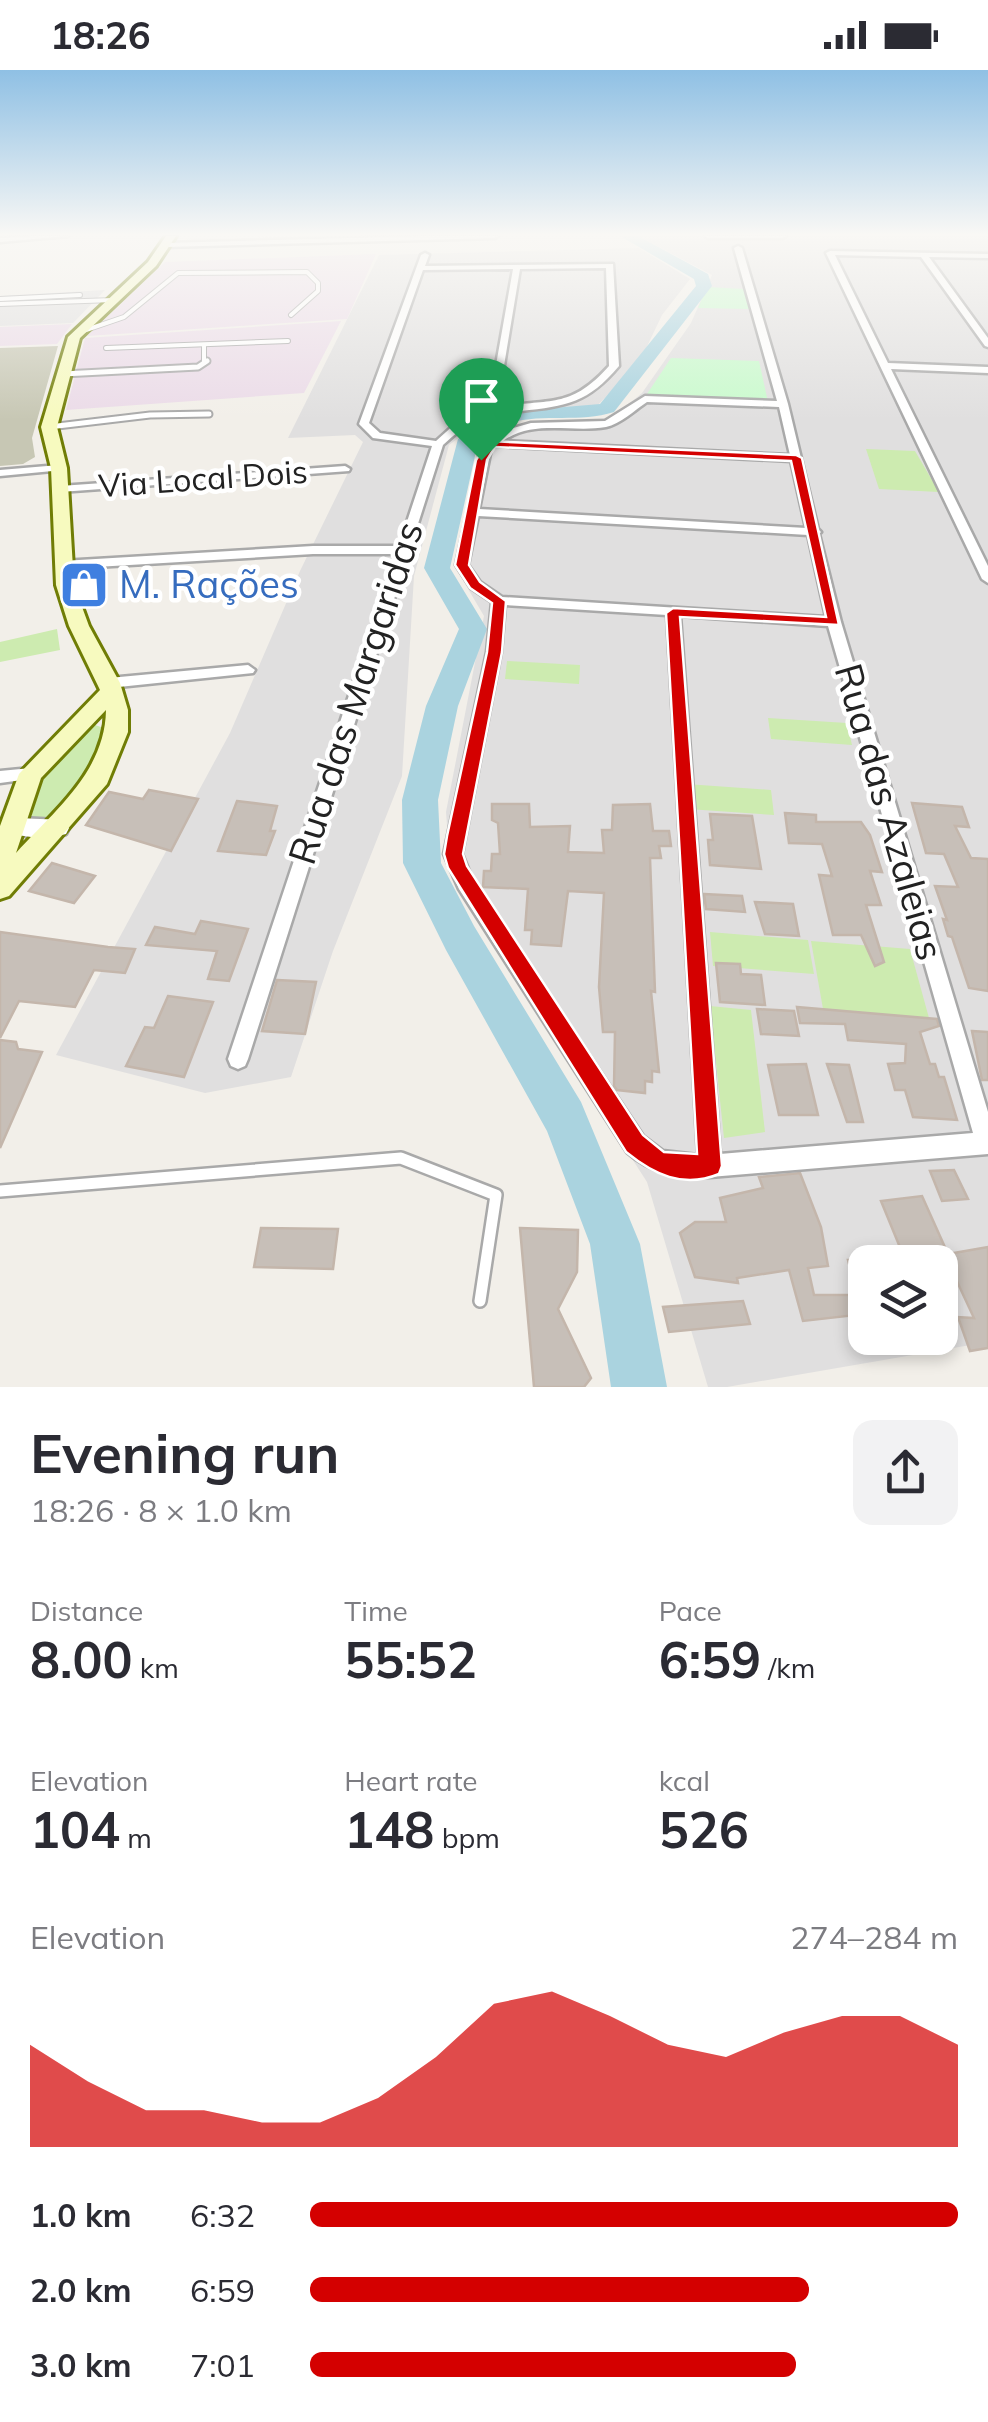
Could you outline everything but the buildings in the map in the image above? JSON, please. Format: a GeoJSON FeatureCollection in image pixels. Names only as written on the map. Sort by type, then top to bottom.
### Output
{"type":"FeatureCollection","features":[{"type":"Feature","properties":{"kind":"main road"},"geometry":{"type":"LineString","coordinates":[[0,888],[99,778],[109,758],[118,721],[110,687],[79,626],[62,565],[59,468],[50,427],[78,331],[107,297]]}},
{"type":"Feature","properties":{"kind":"main road"},"geometry":{"type":"LineString","coordinates":[[0,860],[31,774],[110,687]]}},
{"type":"Feature","properties":{"kind":"street"},"geometry":{"type":"LineString","coordinates":[[411,297],[364,424],[366,430],[377,436],[438,444],[458,423],[492,409],[572,402],[612,371],[615,356],[612,297]]}},
{"type":"Feature","properties":{"kind":"street"},"geometry":{"type":"LineString","coordinates":[[492,409],[512,297]]}},
{"type":"Feature","properties":{"kind":"street","name":"Rua das Azaleias"},"geometry":{"type":"LineString","coordinates":[[752,297],[783,404],[834,622],[987,1142]]}},
{"type":"Feature","properties":{"kind":"street"},"geometry":{"type":"LineString","coordinates":[[852,297],[988,578]]}},
{"type":"Feature","properties":{"kind":"street"},"geometry":{"type":"LineString","coordinates":[[954,297],[988,344]]}},
{"type":"Feature","properties":{"kind":"street"},"geometry":{"type":"LineString","coordinates":[[886,366],[988,370]]}},
{"type":"Feature","properties":{"kind":"street"},"geometry":{"type":"LineString","coordinates":[[783,404],[650,398],[640,400],[607,424],[531,426],[492,443],[481,460],[462,565],[475,585],[499,601],[834,622]]}},
{"type":"Feature","properties":{"kind":"street"},"geometry":{"type":"LineString","coordinates":[[492,443],[796,458]]}},
{"type":"Feature","properties":{"kind":"street","name":"Rua das Margaridas"},"geometry":{"type":"LineString","coordinates":[[238,1059],[438,444]]}},
{"type":"Feature","properties":{"kind":"street"},"geometry":{"type":"LineString","coordinates":[[0,473],[59,468]]}},
{"type":"Feature","properties":{"kind":"street","name":"Via Local Dois"},"geometry":{"type":"LineString","coordinates":[[60,489],[345,469]]}},
{"type":"Feature","properties":{"kind":"street"},"geometry":{"type":"LineString","coordinates":[[472,512],[815,532]]}},
{"type":"Feature","properties":{"kind":"street"},"geometry":{"type":"LineString","coordinates":[[62,565],[313,550],[402,550]]}},
{"type":"Feature","properties":{"kind":"street"},"geometry":{"type":"LineString","coordinates":[[499,601],[494,652],[454,854],[458,868],[634,1144],[658,1163],[676,1168],[987,1142]]}},
{"type":"Feature","properties":{"kind":"street"},"geometry":{"type":"LineString","coordinates":[[673,613],[710,1166]]}},
{"type":"Feature","properties":{"kind":"street"},"geometry":{"type":"LineString","coordinates":[[110,687],[248,670]]}},
{"type":"Feature","properties":{"kind":"street"},"geometry":{"type":"LineString","coordinates":[[80,721],[118,721]]}},
{"type":"Feature","properties":{"kind":"street"},"geometry":{"type":"LineString","coordinates":[[0,777],[31,774]]}},
{"type":"Feature","properties":{"kind":"street"},"geometry":{"type":"LineString","coordinates":[[12,825],[34,830],[58,828]]}},
{"type":"Feature","properties":{"kind":"lane"},"geometry":{"type":"LineString","coordinates":[[78,331],[100,327],[133,311],[148,297]]}},
{"type":"Feature","properties":{"kind":"lane"},"geometry":{"type":"LineString","coordinates":[[291,315],[311,297]]}},
{"type":"Feature","properties":{"kind":"lane"},"geometry":{"type":"LineString","coordinates":[[0,302],[104,300]]}},
{"type":"Feature","properties":{"kind":"lane"},"geometry":{"type":"LineString","coordinates":[[106,348],[288,341]]}},
{"type":"Feature","properties":{"kind":"lane"},"geometry":{"type":"LineString","coordinates":[[63,374],[198,367],[207,362],[204,345]]}},
{"type":"Feature","properties":{"kind":"lane"},"geometry":{"type":"LineString","coordinates":[[50,427],[150,415],[209,414]]}},
{"type":"Feature","properties":{"kind":"lane"},"geometry":{"type":"LineString","coordinates":[[0,1191],[400,1158],[496,1195],[480,1301]]}},
{"type":"Feature","properties":{"kind":"shaded area"},"geometry":{"type":"Polygon","coordinates":[[[0,297],[98,297],[73,323],[0,326],[0,297]]]}},
{"type":"Feature","properties":{"kind":"shaded area"},"geometry":{"type":"Polygon","coordinates":[[[128,297],[357,297],[347,319],[87,336],[128,297]]]}},
{"type":"Feature","properties":{"kind":"shaded area"},"geometry":{"type":"Polygon","coordinates":[[[358,297],[676,297],[662,315],[640,361],[597,406],[492,413],[449,445],[414,576],[402,776],[333,951],[291,1077],[205,1093],[56,1055],[230,733],[300,571],[363,442],[355,435],[288,438],[358,297]]]}},
{"type":"Feature","properties":{"kind":"shaded area"},"geometry":{"type":"Polygon","coordinates":[[[702,297],[988,297],[988,1342],[958,1347],[958,1245],[848,1245],[848,1355],[913,1355],[708,1387],[647,1182],[451,878],[446,812],[484,616],[454,565],[485,443],[538,426],[613,417],[642,393],[691,323],[702,297]]]}},
{"type":"Feature","properties":{"kind":"shaded area"},"geometry":{"type":"Polygon","coordinates":[[[341,321],[304,393],[66,410],[85,338],[341,321]]]}},
{"type":"Feature","properties":{"kind":"shaded area"},"geometry":{"type":"Polygon","coordinates":[[[72,324],[57,344],[0,346],[0,327],[72,324]]]}},
{"type":"Feature","properties":{"kind":"shaded area"},"geometry":{"type":"Polygon","coordinates":[[[58,346],[32,438],[35,457],[23,464],[0,466],[0,348],[58,346]]]}},
{"type":"Feature","properties":{"kind":"green space"},"geometry":{"type":"Polygon","coordinates":[[[703,297],[746,297],[749,309],[698,308],[703,297]]]}},
{"type":"Feature","properties":{"kind":"green space"},"geometry":{"type":"Polygon","coordinates":[[[671,358],[759,361],[768,402],[645,397],[671,358]]]}},
{"type":"Feature","properties":{"kind":"green space"},"geometry":{"type":"Polygon","coordinates":[[[866,449],[915,451],[939,492],[879,489],[866,449]]]}},
{"type":"Feature","properties":{"kind":"green space"},"geometry":{"type":"Polygon","coordinates":[[[57,629],[60,650],[0,662],[0,642],[57,629]]]}},
{"type":"Feature","properties":{"kind":"green space"},"geometry":{"type":"Polygon","coordinates":[[[507,661],[580,665],[579,684],[505,679],[507,661]]]}},
{"type":"Feature","properties":{"kind":"green space"},"geometry":{"type":"Polygon","coordinates":[[[768,718],[847,723],[852,745],[771,739],[768,718]]]}},
{"type":"Feature","properties":{"kind":"green space"},"geometry":{"type":"Polygon","coordinates":[[[92,724],[104,728],[95,764],[53,820],[32,819],[43,778],[92,724]]]}},
{"type":"Feature","properties":{"kind":"green space"},"geometry":{"type":"Polygon","coordinates":[[[686,784],[771,790],[774,815],[688,809],[686,784]]]}},
{"type":"Feature","properties":{"kind":"green space"},"geometry":{"type":"Polygon","coordinates":[[[710,932],[808,940],[814,974],[713,966],[710,932]]]}},
{"type":"Feature","properties":{"kind":"green space"},"geometry":{"type":"Polygon","coordinates":[[[811,941],[910,949],[929,1018],[823,1009],[811,941]]]}},
{"type":"Feature","properties":{"kind":"green space"},"geometry":{"type":"Polygon","coordinates":[[[710,1006],[751,1010],[765,1132],[724,1138],[710,1006]]]}},
{"type":"Feature","properties":{"kind":"waterway"},"geometry":{"type":"LineString","coordinates":[[639,1387],[615,1244],[565,1118],[460,938],[422,863],[420,800],[442,706],[473,629],[437,568],[466,444],[501,418],[557,411],[591,413],[607,408],[695,297]]}},
{"type":"Feature","properties":{"kind":"place","name":"M. Rações"},"geometry":{"type":"Point","coordinates":[84,585]}},
{"type":"Feature","properties":{"kind":"route"},"geometry":{"type":"LineString","coordinates":[[492,443],[796,458],[834,622],[673,613],[710,1166],[676,1168],[658,1163],[634,1144],[458,868],[454,854],[456,836],[494,652],[499,601],[475,585],[462,565],[481,460],[492,443]]}}]}
